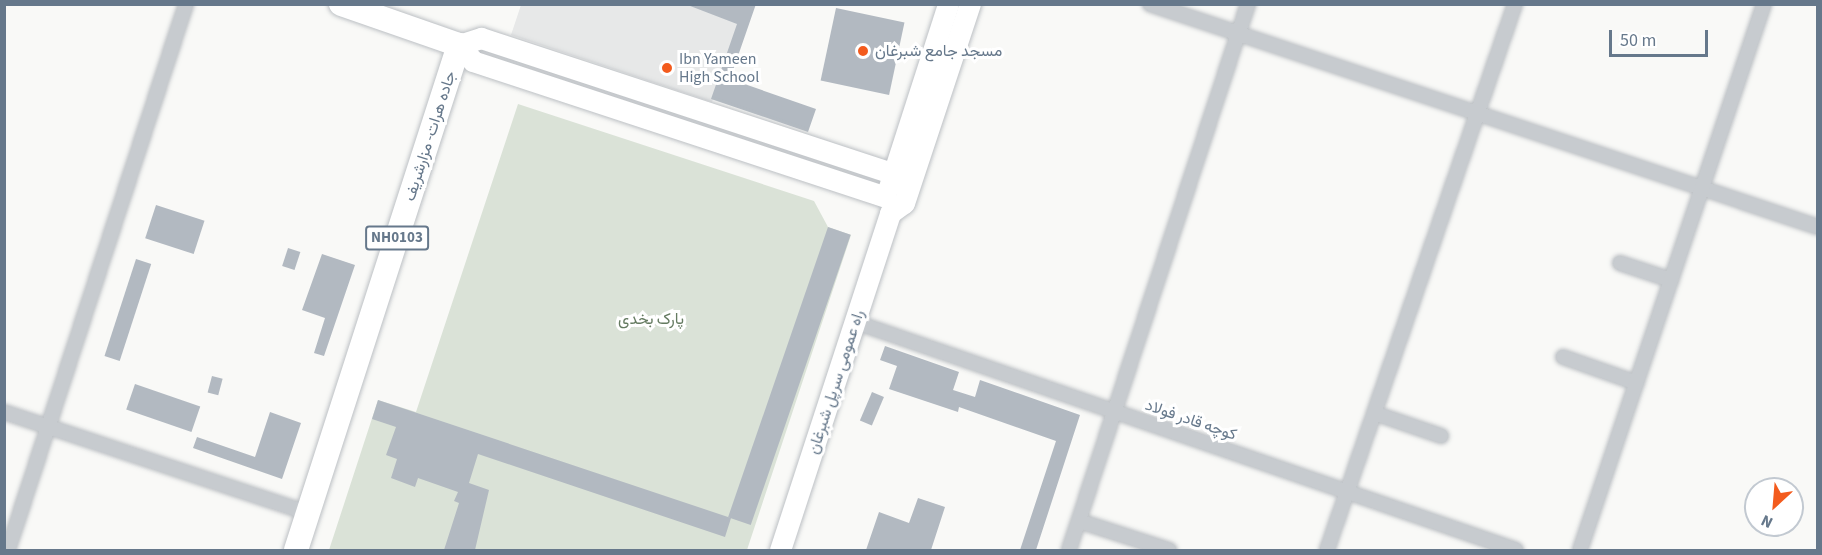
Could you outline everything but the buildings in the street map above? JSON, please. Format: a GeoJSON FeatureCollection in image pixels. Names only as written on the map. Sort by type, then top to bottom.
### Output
{"type":"FeatureCollection","features":[{"type":"Feature","properties":{"kind":"highway"},"geometry":{"type":"LineString","coordinates":[[341,4],[459,45]]}},
{"type":"Feature","properties":{"kind":"highway","name":"جاده هرات- مزارشریف"},"geometry":{"type":"LineString","coordinates":[[296,550],[459,45]]}},
{"type":"Feature","properties":{"kind":"main road","name":"راه عمومی سرپل شبرغان"},"geometry":{"type":"LineString","coordinates":[[903,176],[948,4]]}},
{"type":"Feature","properties":{"kind":"main road","name":"راه عمومی سرپل شبرغان"},"geometry":{"type":"LineString","coordinates":[[780,550],[855,322],[888,205],[903,176],[970,4]]}},
{"type":"Feature","properties":{"kind":"main road"},"geometry":{"type":"LineString","coordinates":[[888,205],[473,61],[459,45],[481,38],[903,176]]}},
{"type":"Feature","properties":{"kind":"street"},"geometry":{"type":"LineString","coordinates":[[8,550],[51,428],[186,4]]}},
{"type":"Feature","properties":{"kind":"street"},"geometry":{"type":"LineString","coordinates":[[1150,4],[1237,35],[1479,113],[1818,227]]}},
{"type":"Feature","properties":{"kind":"street"},"geometry":{"type":"LineString","coordinates":[[1069,550],[1248,4]]}},
{"type":"Feature","properties":{"kind":"street"},"geometry":{"type":"LineString","coordinates":[[1327,550],[1515,4]]}},
{"type":"Feature","properties":{"kind":"street"},"geometry":{"type":"LineString","coordinates":[[1580,550],[1764,4]]}},
{"type":"Feature","properties":{"kind":"street"},"geometry":{"type":"LineString","coordinates":[[1620,263],[1671,280]]}},
{"type":"Feature","properties":{"kind":"street","name":"کوچه قادر فولاد"},"geometry":{"type":"LineString","coordinates":[[855,322],[1516,550]]}},
{"type":"Feature","properties":{"kind":"street"},"geometry":{"type":"LineString","coordinates":[[1563,357],[1637,383]]}},
{"type":"Feature","properties":{"kind":"street"},"geometry":{"type":"LineString","coordinates":[[4,412],[308,513]]}},
{"type":"Feature","properties":{"kind":"street"},"geometry":{"type":"LineString","coordinates":[[1374,413],[1441,436]]}},
{"type":"Feature","properties":{"kind":"street"},"geometry":{"type":"LineString","coordinates":[[1079,521],[1169,550]]}},
{"type":"Feature","properties":{"kind":"shaded area","name":"Ibn Yameen High School"},"geometry":{"type":"Polygon","coordinates":[[[521,5],[744,5],[712,102],[511,35],[521,5]]]}},
{"type":"Feature","properties":{"kind":"green space","name":"پارک بخدی"},"geometry":{"type":"Polygon","coordinates":[[[518,104],[814,201],[828,227],[851,235],[747,550],[329,550],[378,400],[416,412],[518,104]]]}},
{"type":"Feature","properties":{"kind":"place","name":"مسجد جامع شبرغان"},"geometry":{"type":"Point","coordinates":[863,51]}},
{"type":"Feature","properties":{"kind":"place","name":"Ibn Yameen High School"},"geometry":{"type":"Point","coordinates":[667,68]}}]}
